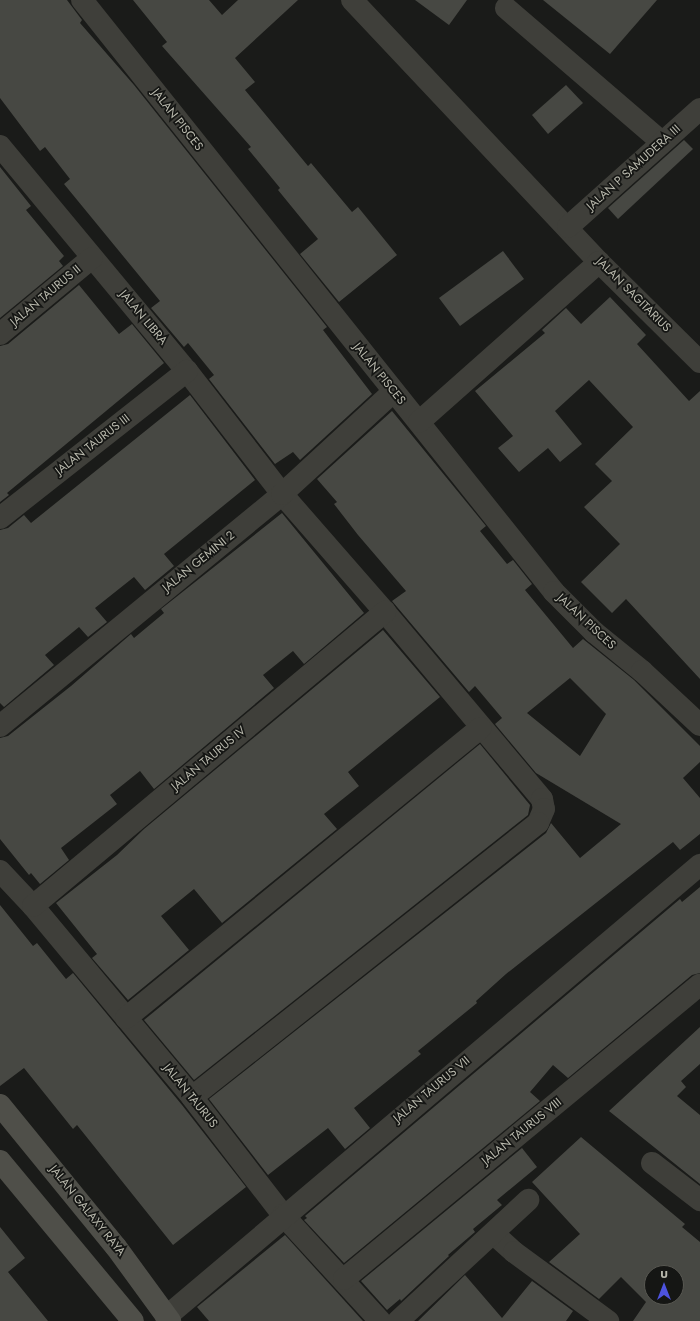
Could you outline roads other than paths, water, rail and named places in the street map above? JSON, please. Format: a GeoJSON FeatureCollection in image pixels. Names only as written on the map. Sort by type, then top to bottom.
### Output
{"type":"FeatureCollection","features":[{"type":"Feature","properties":{"kind":"street","name":"JALAN PISCES"},"geometry":{"type":"LineString","coordinates":[[82,0],[393,392],[419,422],[554,592],[594,632],[642,671],[700,724]]}},
{"type":"Feature","properties":{"kind":"street","name":"JALAN SAGITARIUS"},"geometry":{"type":"LineString","coordinates":[[352,0],[568,227],[599,262],[700,362]]}},
{"type":"Feature","properties":{"kind":"street"},"geometry":{"type":"LineString","coordinates":[[506,8],[662,142]]}},
{"type":"Feature","properties":{"kind":"street","name":"JALAN P SAMUDERA III"},"geometry":{"type":"LineString","coordinates":[[568,227],[700,109]]}},
{"type":"Feature","properties":{"kind":"street","name":"JALAN LIBRA"},"geometry":{"type":"LineString","coordinates":[[0,146],[187,372],[282,494],[385,612],[480,728],[542,799],[544,809],[538,823],[192,1097]]}},
{"type":"Feature","properties":{"kind":"street","name":"JALAN TAURUS II"},"geometry":{"type":"LineString","coordinates":[[0,334],[92,258]]}},
{"type":"Feature","properties":{"kind":"street"},"geometry":{"type":"LineString","coordinates":[[419,422],[599,262]]}},
{"type":"Feature","properties":{"kind":"street","name":"JALAN TAURUS III"},"geometry":{"type":"LineString","coordinates":[[0,518],[187,372]]}},
{"type":"Feature","properties":{"kind":"street","name":"JALAN GEMINI 2"},"geometry":{"type":"LineString","coordinates":[[0,726],[282,494],[393,392]]}},
{"type":"Feature","properties":{"kind":"street","name":"JALAN TAURUS IV"},"geometry":{"type":"LineString","coordinates":[[33,906],[385,612]]}},
{"type":"Feature","properties":{"kind":"street"},"geometry":{"type":"LineString","coordinates":[[126,1018],[480,728]]}},
{"type":"Feature","properties":{"kind":"street","name":"JALAN TAURUS VII"},"geometry":{"type":"LineString","coordinates":[[168,1319],[283,1215],[700,865]]}},
{"type":"Feature","properties":{"kind":"street","name":"JALAN TAURUS"},"geometry":{"type":"LineString","coordinates":[[0,871],[33,906],[192,1097],[283,1215],[344,1279],[380,1321]]}},
{"type":"Feature","properties":{"kind":"street","name":"JALAN TAURUS VIII"},"geometry":{"type":"LineString","coordinates":[[344,1279],[700,985]]}},
{"type":"Feature","properties":{"kind":"street","name":"JALAN GALAXY RAYA"},"geometry":{"type":"LineString","coordinates":[[0,1105],[116,1247],[168,1319]]}},
{"type":"Feature","properties":{"kind":"street"},"geometry":{"type":"LineString","coordinates":[[0,1161],[91,1267],[133,1321]]}},
{"type":"Feature","properties":{"kind":"street"},"geometry":{"type":"LineString","coordinates":[[652,1163],[700,1200]]}},
{"type":"Feature","properties":{"kind":"street"},"geometry":{"type":"LineString","coordinates":[[398,1321],[494,1234],[528,1200]]}},
{"type":"Feature","properties":{"kind":"street"},"geometry":{"type":"LineString","coordinates":[[494,1234],[514,1252],[608,1321]]}},
{"type":"Feature","properties":{"kind":"street"},"geometry":{"type":"LineString","coordinates":[[91,1267],[116,1247]]}}]}
